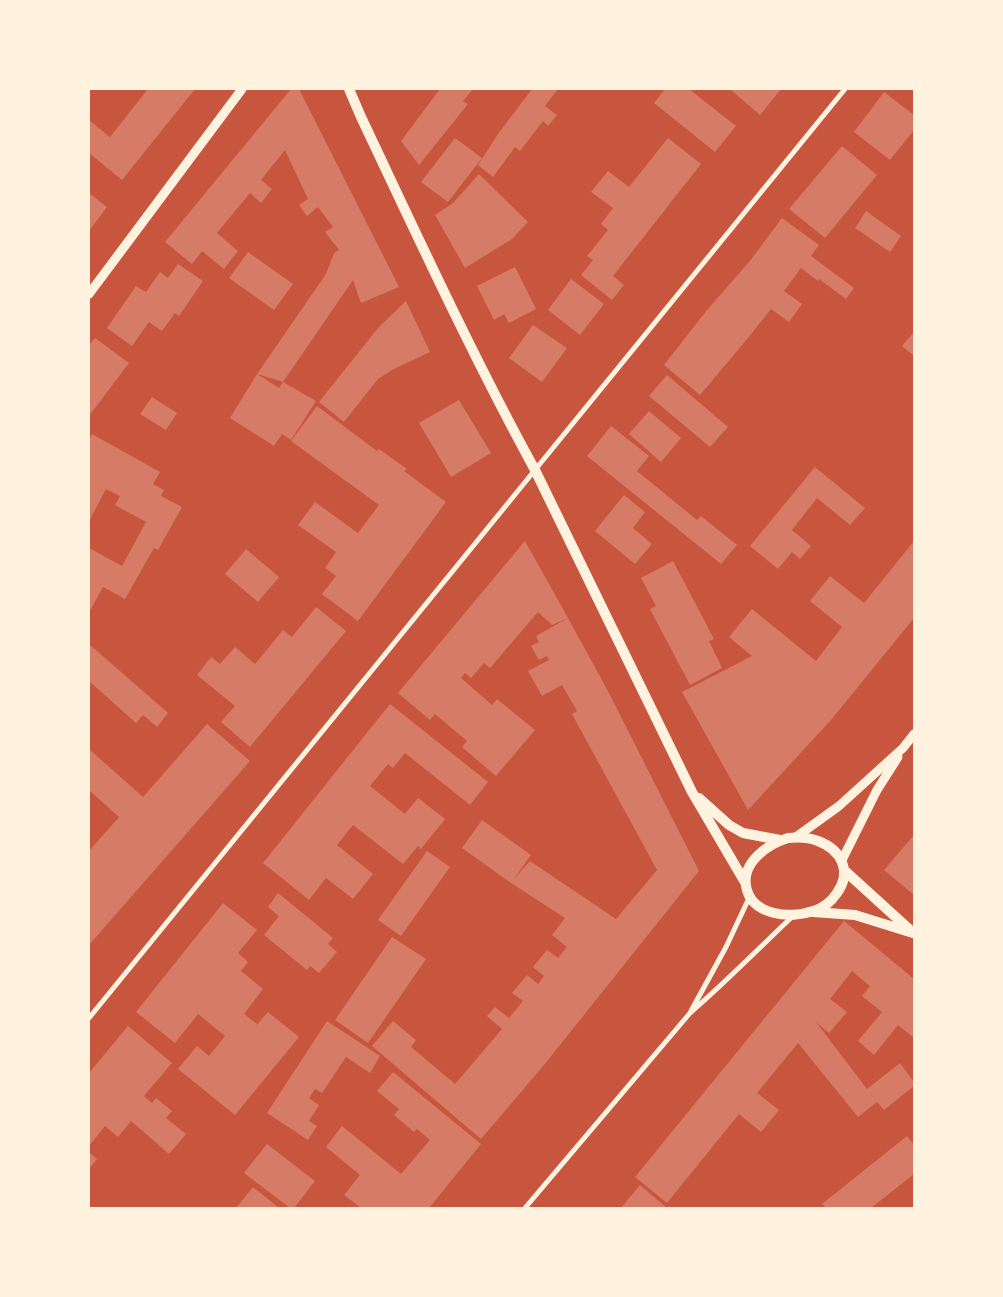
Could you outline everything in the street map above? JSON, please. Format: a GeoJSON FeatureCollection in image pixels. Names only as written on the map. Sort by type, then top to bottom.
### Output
{"type":"FeatureCollection","features":[{"type":"Feature","properties":{"kind":"main road"},"geometry":{"type":"LineString","coordinates":[[349,89],[512,429],[535,470],[692,792],[746,884],[752,899],[772,913],[786,916],[812,912],[834,898],[841,888],[844,877],[843,865]]}},
{"type":"Feature","properties":{"kind":"main road"},"geometry":{"type":"LineString","coordinates":[[692,792],[729,825],[743,833],[780,840]]}},
{"type":"Feature","properties":{"kind":"main road"},"geometry":{"type":"LineString","coordinates":[[746,884],[748,870],[752,862],[770,844],[796,837],[820,842],[832,850],[843,865],[914,933]]}},
{"type":"Feature","properties":{"kind":"main road"},"geometry":{"type":"LineString","coordinates":[[812,912],[855,916],[914,933]]}},
{"type":"Feature","properties":{"kind":"street"},"geometry":{"type":"LineString","coordinates":[[89,294],[242,89]]}},
{"type":"Feature","properties":{"kind":"street"},"geometry":{"type":"LineString","coordinates":[[89,1018],[845,89]]}},
{"type":"Feature","properties":{"kind":"street"},"geometry":{"type":"LineString","coordinates":[[843,865],[877,790],[914,734]]}},
{"type":"Feature","properties":{"kind":"street"},"geometry":{"type":"LineString","coordinates":[[796,837],[839,806],[903,748]]}},
{"type":"Feature","properties":{"kind":"street"},"geometry":{"type":"LineString","coordinates":[[690,1013],[726,947],[750,895]]}},
{"type":"Feature","properties":{"kind":"street"},"geometry":{"type":"LineString","coordinates":[[525,1208],[690,1013],[795,915]]}},
{"type":"Feature","properties":{"kind":"building"},"geometry":{"type":"Polygon","coordinates":[[[148,89],[195,89],[122,180],[89,153],[89,120],[110,137],[148,89]]]}},
{"type":"Feature","properties":{"kind":"building"},"geometry":{"type":"Polygon","coordinates":[[[291,89],[299,89],[399,287],[361,303],[353,280],[283,382],[257,374],[326,274],[334,253],[339,250],[325,232],[333,227],[318,207],[307,216],[299,205],[308,199],[285,150],[261,180],[272,189],[261,203],[250,193],[217,233],[238,251],[224,269],[202,251],[192,264],[165,242],[291,89]]]}},
{"type":"Feature","properties":{"kind":"building"},"geometry":{"type":"Polygon","coordinates":[[[440,89],[473,89],[463,101],[468,104],[419,165],[401,141],[440,89]]]}},
{"type":"Feature","properties":{"kind":"building"},"geometry":{"type":"Polygon","coordinates":[[[532,89],[558,89],[545,106],[557,115],[548,126],[543,121],[520,151],[515,147],[493,177],[478,165],[498,134],[532,89]]]}},
{"type":"Feature","properties":{"kind":"building"},"geometry":{"type":"Polygon","coordinates":[[[665,89],[689,89],[736,126],[715,152],[654,103],[665,89]]]}},
{"type":"Feature","properties":{"kind":"building"},"geometry":{"type":"Polygon","coordinates":[[[732,89],[781,89],[760,115],[732,89]]]}},
{"type":"Feature","properties":{"kind":"building"},"geometry":{"type":"Polygon","coordinates":[[[884,92],[914,115],[914,130],[890,160],[854,132],[884,92]]]}},
{"type":"Feature","properties":{"kind":"building"},"geometry":{"type":"Polygon","coordinates":[[[455,138],[482,158],[448,202],[421,182],[455,138]]]}},
{"type":"Feature","properties":{"kind":"building"},"geometry":{"type":"Polygon","coordinates":[[[668,138],[701,164],[613,276],[624,285],[612,300],[581,275],[593,260],[587,256],[608,230],[601,224],[613,208],[591,192],[608,171],[629,187],[668,138]]]}},
{"type":"Feature","properties":{"kind":"building"},"geometry":{"type":"Polygon","coordinates":[[[842,146],[877,175],[825,238],[789,209],[842,146]]]}},
{"type":"Feature","properties":{"kind":"building"},"geometry":{"type":"Polygon","coordinates":[[[479,174],[528,222],[512,239],[465,268],[435,215],[453,203],[479,174]]]}},
{"type":"Feature","properties":{"kind":"building"},"geometry":{"type":"Polygon","coordinates":[[[89,193],[107,207],[89,231],[89,193]]]}},
{"type":"Feature","properties":{"kind":"building"},"geometry":{"type":"Polygon","coordinates":[[[866,211],[901,236],[890,252],[855,228],[866,211]]]}},
{"type":"Feature","properties":{"kind":"building"},"geometry":{"type":"Polygon","coordinates":[[[782,218],[819,245],[811,256],[854,288],[846,299],[801,268],[784,291],[802,304],[789,322],[771,309],[700,395],[664,365],[707,310],[749,262],[782,218]]]}},
{"type":"Feature","properties":{"kind":"building"},"geometry":{"type":"Polygon","coordinates":[[[248,252],[293,284],[274,310],[229,278],[248,252]]]}},
{"type":"Feature","properties":{"kind":"building"},"geometry":{"type":"Polygon","coordinates":[[[178,264],[203,281],[179,316],[175,313],[162,331],[149,322],[132,346],[107,328],[136,286],[146,292],[160,272],[168,278],[178,264]]]}},
{"type":"Feature","properties":{"kind":"building"},"geometry":{"type":"Polygon","coordinates":[[[515,267],[536,309],[509,323],[504,314],[494,320],[477,286],[515,267]]]}},
{"type":"Feature","properties":{"kind":"building"},"geometry":{"type":"Polygon","coordinates":[[[571,279],[604,304],[580,335],[548,310],[571,279]]]}},
{"type":"Feature","properties":{"kind":"building"},"geometry":{"type":"Polygon","coordinates":[[[406,301],[430,352],[392,370],[378,379],[344,422],[319,402],[378,328],[406,301]]]}},
{"type":"Feature","properties":{"kind":"building"},"geometry":{"type":"Polygon","coordinates":[[[533,325],[567,348],[542,382],[509,358],[533,325]]]}},
{"type":"Feature","properties":{"kind":"building"},"geometry":{"type":"Polygon","coordinates":[[[914,332],[914,356],[902,346],[914,332]]]}},
{"type":"Feature","properties":{"kind":"building"},"geometry":{"type":"Polygon","coordinates":[[[95,338],[129,363],[89,416],[89,345],[95,338]]]}},
{"type":"Feature","properties":{"kind":"building"},"geometry":{"type":"Polygon","coordinates":[[[257,374],[279,388],[283,382],[316,401],[291,440],[282,434],[274,446],[230,418],[257,374]]]}},
{"type":"Feature","properties":{"kind":"building"},"geometry":{"type":"Polygon","coordinates":[[[667,375],[728,427],[710,447],[649,396],[667,375]]]}},
{"type":"Feature","properties":{"kind":"building"},"geometry":{"type":"Polygon","coordinates":[[[152,397],[177,413],[166,430],[140,414],[152,397]]]}},
{"type":"Feature","properties":{"kind":"building"},"geometry":{"type":"Polygon","coordinates":[[[459,400],[491,453],[451,477],[419,423],[459,400]]]}},
{"type":"Feature","properties":{"kind":"building"},"geometry":{"type":"Polygon","coordinates":[[[317,406],[377,451],[379,449],[407,469],[404,471],[446,502],[358,621],[322,594],[336,576],[325,568],[336,552],[298,525],[315,502],[358,533],[379,505],[291,441],[317,406]]]}},
{"type":"Feature","properties":{"kind":"building"},"geometry":{"type":"Polygon","coordinates":[[[649,411],[681,438],[661,462],[629,434],[649,411]]]}},
{"type":"Feature","properties":{"kind":"building"},"geometry":{"type":"Polygon","coordinates":[[[611,426],[649,456],[637,471],[697,520],[701,516],[737,545],[721,564],[587,456],[611,426]]]}},
{"type":"Feature","properties":{"kind":"building"},"geometry":{"type":"Polygon","coordinates":[[[92,434],[160,472],[153,484],[164,490],[161,496],[182,507],[158,550],[154,548],[125,599],[103,587],[91,609],[89,608],[89,548],[122,566],[146,522],[115,505],[120,496],[106,489],[89,521],[89,440],[92,434]]]}},
{"type":"Feature","properties":{"kind":"building"},"geometry":{"type":"Polygon","coordinates":[[[815,467],[865,508],[850,525],[817,498],[792,530],[811,546],[800,559],[792,552],[778,569],[750,546],[815,467]]]}},
{"type":"Feature","properties":{"kind":"building"},"geometry":{"type":"Polygon","coordinates":[[[624,495],[645,512],[633,528],[652,544],[635,564],[595,531],[624,495]]]}},
{"type":"Feature","properties":{"kind":"building"},"geometry":{"type":"Polygon","coordinates":[[[525,541],[568,618],[552,625],[538,612],[490,668],[484,663],[471,678],[465,673],[461,678],[492,705],[497,699],[535,730],[496,776],[462,747],[467,741],[435,714],[430,720],[398,693],[525,541]]]}},
{"type":"Feature","properties":{"kind":"building"},"geometry":{"type":"Polygon","coordinates":[[[914,541],[914,618],[831,720],[748,810],[682,692],[752,656],[729,637],[752,609],[816,661],[842,627],[810,601],[830,576],[864,603],[914,541]]]}},
{"type":"Feature","properties":{"kind":"building"},"geometry":{"type":"Polygon","coordinates":[[[246,549],[279,577],[258,602],[225,574],[246,549]]]}},
{"type":"Feature","properties":{"kind":"building"},"geometry":{"type":"Polygon","coordinates":[[[673,561],[714,639],[709,641],[722,668],[690,685],[650,609],[656,606],[641,578],[673,561]]]}},
{"type":"Feature","properties":{"kind":"building"},"geometry":{"type":"Polygon","coordinates":[[[316,607],[346,631],[250,747],[221,722],[235,706],[197,675],[211,657],[220,664],[235,647],[255,664],[283,630],[292,637],[316,607]]]}},
{"type":"Feature","properties":{"kind":"building"},"geometry":{"type":"Polygon","coordinates":[[[568,618],[609,693],[699,871],[544,1065],[481,1139],[372,1046],[393,1021],[416,1040],[411,1047],[455,1084],[502,1029],[487,1016],[495,1007],[509,1018],[523,1001],[512,993],[527,975],[538,984],[544,976],[533,967],[547,950],[558,958],[567,947],[552,935],[565,918],[462,848],[482,820],[531,855],[513,880],[530,861],[616,919],[657,870],[572,714],[577,711],[562,685],[542,696],[528,671],[549,660],[547,656],[539,660],[531,646],[539,642],[536,636],[568,618]]]}},
{"type":"Feature","properties":{"kind":"building"},"geometry":{"type":"Polygon","coordinates":[[[89,644],[168,713],[157,727],[143,715],[136,723],[89,681],[89,644]]]}},
{"type":"Feature","properties":{"kind":"building"},"geometry":{"type":"Polygon","coordinates":[[[390,704],[488,782],[470,805],[405,753],[393,768],[388,764],[370,786],[405,814],[418,798],[445,819],[421,849],[418,846],[403,864],[353,825],[337,845],[373,874],[353,899],[326,878],[309,900],[263,863],[390,704]]]}},
{"type":"Feature","properties":{"kind":"building"},"geometry":{"type":"Polygon","coordinates":[[[207,724],[250,761],[89,945],[89,851],[119,817],[89,790],[89,749],[143,797],[207,724]]]}},
{"type":"Feature","properties":{"kind":"building"},"geometry":{"type":"Polygon","coordinates":[[[914,835],[914,895],[884,870],[914,835]]]}},
{"type":"Feature","properties":{"kind":"building"},"geometry":{"type":"Polygon","coordinates":[[[427,851],[450,867],[401,936],[378,920],[427,851]]]}},
{"type":"Feature","properties":{"kind":"building"},"geometry":{"type":"Polygon","coordinates":[[[278,893],[333,938],[328,944],[337,952],[319,973],[310,966],[307,970],[264,935],[279,916],[268,907],[278,893]]]}},
{"type":"Feature","properties":{"kind":"building"},"geometry":{"type":"Polygon","coordinates":[[[223,903],[257,930],[238,953],[248,962],[241,971],[263,989],[244,1014],[257,1024],[253,1029],[268,1012],[299,1037],[235,1115],[178,1069],[197,1046],[209,1056],[225,1036],[198,1014],[175,1043],[136,1012],[223,903]]]}},
{"type":"Feature","properties":{"kind":"building"},"geometry":{"type":"Polygon","coordinates":[[[844,921],[914,979],[914,1038],[898,1025],[874,1055],[858,1041],[882,1012],[862,996],[870,986],[852,971],[830,999],[847,1012],[829,1033],[816,1022],[867,1089],[900,1063],[914,1082],[914,1086],[884,1110],[877,1102],[858,1117],[798,1043],[757,1093],[779,1110],[761,1132],[739,1114],[667,1203],[635,1177],[844,921]]]}},
{"type":"Feature","properties":{"kind":"building"},"geometry":{"type":"Polygon","coordinates":[[[392,937],[426,959],[368,1043],[335,1020],[392,937]]]}},
{"type":"Feature","properties":{"kind":"building"},"geometry":{"type":"Polygon","coordinates":[[[327,1021],[380,1056],[370,1073],[346,1057],[322,1093],[315,1089],[309,1098],[319,1105],[309,1121],[317,1126],[308,1140],[267,1113],[327,1021]]]}},
{"type":"Feature","properties":{"kind":"building"},"geometry":{"type":"Polygon","coordinates":[[[128,1026],[172,1063],[144,1096],[152,1103],[156,1098],[172,1111],[166,1118],[186,1134],[169,1154],[131,1121],[118,1137],[105,1126],[89,1146],[89,1073],[128,1026]]]}},
{"type":"Feature","properties":{"kind":"building"},"geometry":{"type":"Polygon","coordinates":[[[393,1072],[481,1144],[429,1208],[361,1208],[344,1195],[360,1175],[326,1147],[342,1126],[401,1174],[430,1140],[417,1129],[414,1132],[394,1115],[399,1109],[377,1091],[393,1072]]]}},
{"type":"Feature","properties":{"kind":"building"},"geometry":{"type":"Polygon","coordinates":[[[907,1136],[914,1145],[914,1174],[871,1208],[826,1208],[822,1204],[907,1136]]]}},
{"type":"Feature","properties":{"kind":"building"},"geometry":{"type":"Polygon","coordinates":[[[267,1144],[315,1181],[294,1208],[290,1208],[244,1173],[267,1144]]]}},
{"type":"Feature","properties":{"kind":"building"},"geometry":{"type":"Polygon","coordinates":[[[89,1152],[97,1159],[89,1169],[89,1152]]]}},
{"type":"Feature","properties":{"kind":"building"},"geometry":{"type":"Polygon","coordinates":[[[640,1185],[667,1208],[621,1208],[640,1185]]]}},
{"type":"Feature","properties":{"kind":"building"},"geometry":{"type":"Polygon","coordinates":[[[253,1187],[279,1208],[236,1208],[253,1187]]]}}]}
